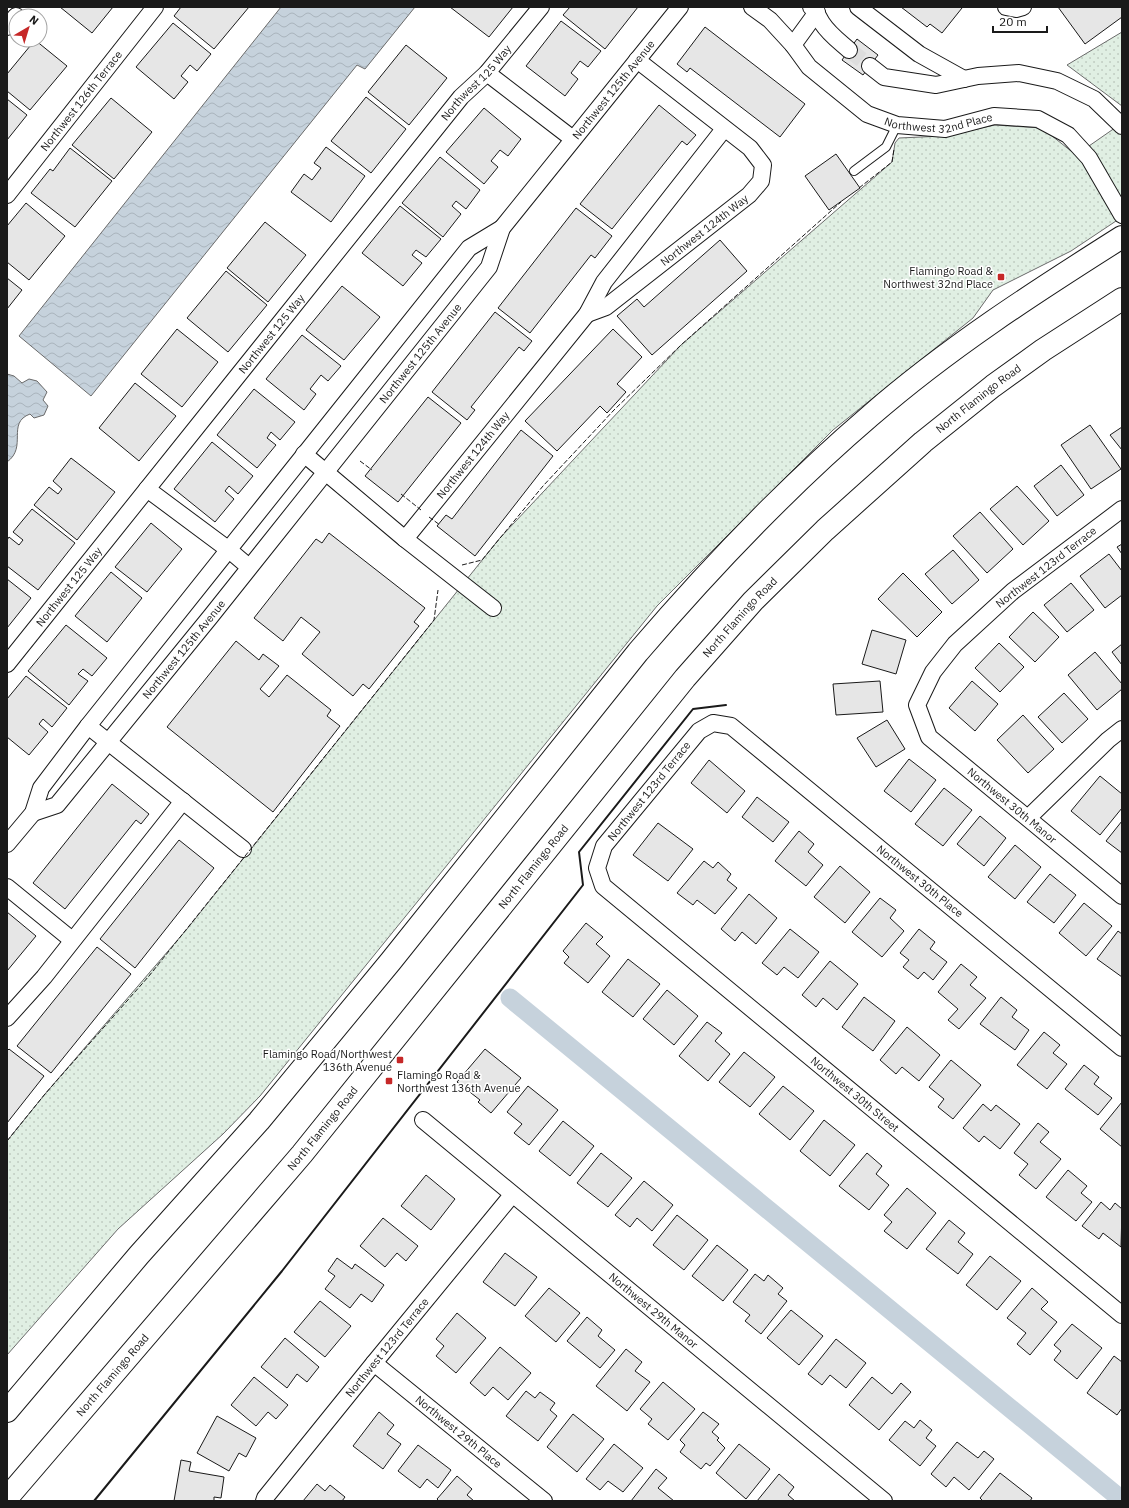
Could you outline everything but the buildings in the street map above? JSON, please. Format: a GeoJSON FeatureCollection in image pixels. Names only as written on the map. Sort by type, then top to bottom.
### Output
{"type":"FeatureCollection","features":[{"type":"Feature","properties":{"kind":"highway"},"geometry":{"type":"LineString","coordinates":[[7,1411],[139,1255],[259,1121],[386,967],[638,652],[716,565],[790,488],[871,415],[953,350],[1018,304],[1122,237]]}},
{"type":"Feature","properties":{"kind":"highway","name":"North Flamingo Road"},"geometry":{"type":"LineString","coordinates":[[7,1498],[302,1154],[685,678],[753,601],[825,530],[923,442],[993,386],[1031,358],[1122,299]]}},
{"type":"Feature","properties":{"kind":"street","name":"Northwest 126th Terrace"},"geometry":{"type":"LineString","coordinates":[[7,195],[155,7]]}},
{"type":"Feature","properties":{"kind":"street","name":"Northwest 125 Way"},"geometry":{"type":"LineString","coordinates":[[7,664],[461,97],[487,73],[541,7]]}},
{"type":"Feature","properties":{"kind":"street","name":"Northwest 125th Avenue"},"geometry":{"type":"LineString","coordinates":[[32,813],[57,805],[249,567],[489,267],[502,228],[680,7]]}},
{"type":"Feature","properties":{"kind":"street","name":"Northwest 32nd Place"},"geometry":{"type":"LineString","coordinates":[[752,7],[770,20],[793,45],[809,67],[867,114],[898,125],[945,129],[994,116],[1038,119],[1068,135],[1089,158],[1122,215]]}},
{"type":"Feature","properties":{"kind":"street"},"geometry":{"type":"LineString","coordinates":[[858,7],[918,54],[964,79]]}},
{"type":"Feature","properties":{"kind":"street"},"geometry":{"type":"LineString","coordinates":[[1006,7],[1016,9],[1023,7]]}},
{"type":"Feature","properties":{"kind":"street"},"geometry":{"type":"LineString","coordinates":[[793,45],[814,9]]}},
{"type":"Feature","properties":{"kind":"street"},"geometry":{"type":"LineString","coordinates":[[814,9],[821,22],[832,36],[849,50]]}},
{"type":"Feature","properties":{"kind":"street","name":"Northwest 124th Way"},"geometry":{"type":"LineString","coordinates":[[587,314],[606,307],[749,195],[761,181],[763,165],[750,148],[637,60]]}},
{"type":"Feature","properties":{"kind":"street"},"geometry":{"type":"LineString","coordinates":[[870,66],[884,77],[936,85],[978,76],[1019,73],[1057,81],[1094,99],[1122,126]]}},
{"type":"Feature","properties":{"kind":"street"},"geometry":{"type":"LineString","coordinates":[[487,73],[573,139]]}},
{"type":"Feature","properties":{"kind":"street","name":"Northwest 124th Way"},"geometry":{"type":"LineString","coordinates":[[405,539],[587,314],[604,282],[724,129]]}},
{"type":"Feature","properties":{"kind":"street","name":"Northwest 125th Avenue"},"geometry":{"type":"LineString","coordinates":[[7,844],[32,813],[41,788],[88,726],[469,248],[502,228]]}},
{"type":"Feature","properties":{"kind":"street"},"geometry":{"type":"LineString","coordinates":[[304,454],[405,539],[493,608]]}},
{"type":"Feature","properties":{"kind":"street"},"geometry":{"type":"LineString","coordinates":[[147,489],[229,550],[249,567]]}},
{"type":"Feature","properties":{"kind":"street","name":"Northwest 123rd Terrace"},"geometry":{"type":"LineString","coordinates":[[917,705],[933,672],[955,644],[1013,591],[1122,508]]}},
{"type":"Feature","properties":{"kind":"street","name":"Northwest 30th Manor"},"geometry":{"type":"LineString","coordinates":[[917,705],[929,737],[1122,896]]}},
{"type":"Feature","properties":{"kind":"street","name":"Northwest 123rd Terrace"},"geometry":{"type":"LineString","coordinates":[[597,868],[604,846],[699,731],[714,723]]}},
{"type":"Feature","properties":{"kind":"street","name":"Northwest 30th Place"},"geometry":{"type":"LineString","coordinates":[[714,723],[731,726],[1122,1048]]}},
{"type":"Feature","properties":{"kind":"street"},"geometry":{"type":"LineString","coordinates":[[88,726],[242,849]]}},
{"type":"Feature","properties":{"kind":"street"},"geometry":{"type":"LineString","coordinates":[[1028,818],[1108,740],[1122,729]]}},
{"type":"Feature","properties":{"kind":"street"},"geometry":{"type":"LineString","coordinates":[[7,1018],[44,977],[183,801]]}},
{"type":"Feature","properties":{"kind":"street","name":"Northwest 30th Street"},"geometry":{"type":"LineString","coordinates":[[597,868],[603,886],[1122,1315]]}},
{"type":"Feature","properties":{"kind":"street"},"geometry":{"type":"LineString","coordinates":[[7,887],[72,940]]}},
{"type":"Feature","properties":{"kind":"street","name":"Northwest 29th Manor"},"geometry":{"type":"LineString","coordinates":[[423,1120],[884,1501]]}},
{"type":"Feature","properties":{"kind":"street","name":"Northwest 123rd Terrace"},"geometry":{"type":"LineString","coordinates":[[264,1501],[374,1362],[512,1195]]}},
{"type":"Feature","properties":{"kind":"street","name":"Northwest 29th Place"},"geometry":{"type":"LineString","coordinates":[[374,1362],[544,1501]]}},
{"type":"Feature","properties":{"kind":"lane"},"geometry":{"type":"LineString","coordinates":[[854,171],[886,147],[898,125]]}},
{"type":"Feature","properties":{"kind":"green space"},"geometry":{"type":"Polygon","coordinates":[[[1122,32],[1122,106],[1067,65],[1122,32]]]}},
{"type":"Feature","properties":{"kind":"green space"},"geometry":{"type":"Polygon","coordinates":[[[1122,123],[1122,217],[1071,251],[993,290],[973,318],[833,430],[657,606],[260,1096],[223,1134],[118,1229],[7,1355],[7,1141],[45,1094],[187,929],[499,539],[681,345],[892,162],[895,143],[899,138],[943,136],[995,125],[1042,128],[1076,155],[1122,123]]]}},
{"type":"Feature","properties":{"kind":"water"},"geometry":{"type":"Polygon","coordinates":[[[281,7],[415,7],[365,69],[357,65],[91,396],[19,336],[281,7]]]}},
{"type":"Feature","properties":{"kind":"water"},"geometry":{"type":"Polygon","coordinates":[[[7,374],[14,376],[22,383],[29,379],[37,381],[47,392],[43,400],[48,406],[44,415],[34,418],[30,414],[23,418],[19,423],[16,449],[13,456],[7,462],[7,374]]]}},
{"type":"Feature","properties":{"kind":"waterway"},"geometry":{"type":"LineString","coordinates":[[510,998],[1122,1500]]}},
{"type":"Feature","properties":{"kind":"tunnel"},"geometry":{"type":"LineString","coordinates":[[849,50],[870,66]]}},
{"type":"Feature","properties":{"kind":"fence"},"geometry":{"type":"LineString","coordinates":[[859,188],[892,162],[894,149]]}},
{"type":"Feature","properties":{"kind":"fence"},"geometry":{"type":"LineString","coordinates":[[462,565],[482,560],[543,486],[614,410],[681,345],[841,202]]}},
{"type":"Feature","properties":{"kind":"fence"},"geometry":{"type":"LineString","coordinates":[[360,461],[372,470]]}},
{"type":"Feature","properties":{"kind":"fence"},"geometry":{"type":"LineString","coordinates":[[401,494],[421,510]]}},
{"type":"Feature","properties":{"kind":"fence"},"geometry":{"type":"LineString","coordinates":[[429,517],[440,525]]}},
{"type":"Feature","properties":{"kind":"fence"},"geometry":{"type":"LineString","coordinates":[[7,1141],[45,1094],[149,976],[434,620],[438,590]]}},
{"type":"Feature","properties":{"kind":"wall"},"geometry":{"type":"LineString","coordinates":[[94,1501],[282,1271],[583,885],[579,852],[693,709],[726,705]]}},
{"type":"Feature","properties":{"kind":"place","name":"Flamingo Road & Northwest 32nd Place"},"geometry":{"type":"Point","coordinates":[1001,277]}},
{"type":"Feature","properties":{"kind":"place","name":"Flamingo Road/Northwest 136th Avenue"},"geometry":{"type":"Point","coordinates":[400,1060]}},
{"type":"Feature","properties":{"kind":"place","name":"Flamingo Road & Northwest 136th Avenue"},"geometry":{"type":"Point","coordinates":[389,1081]}}]}
